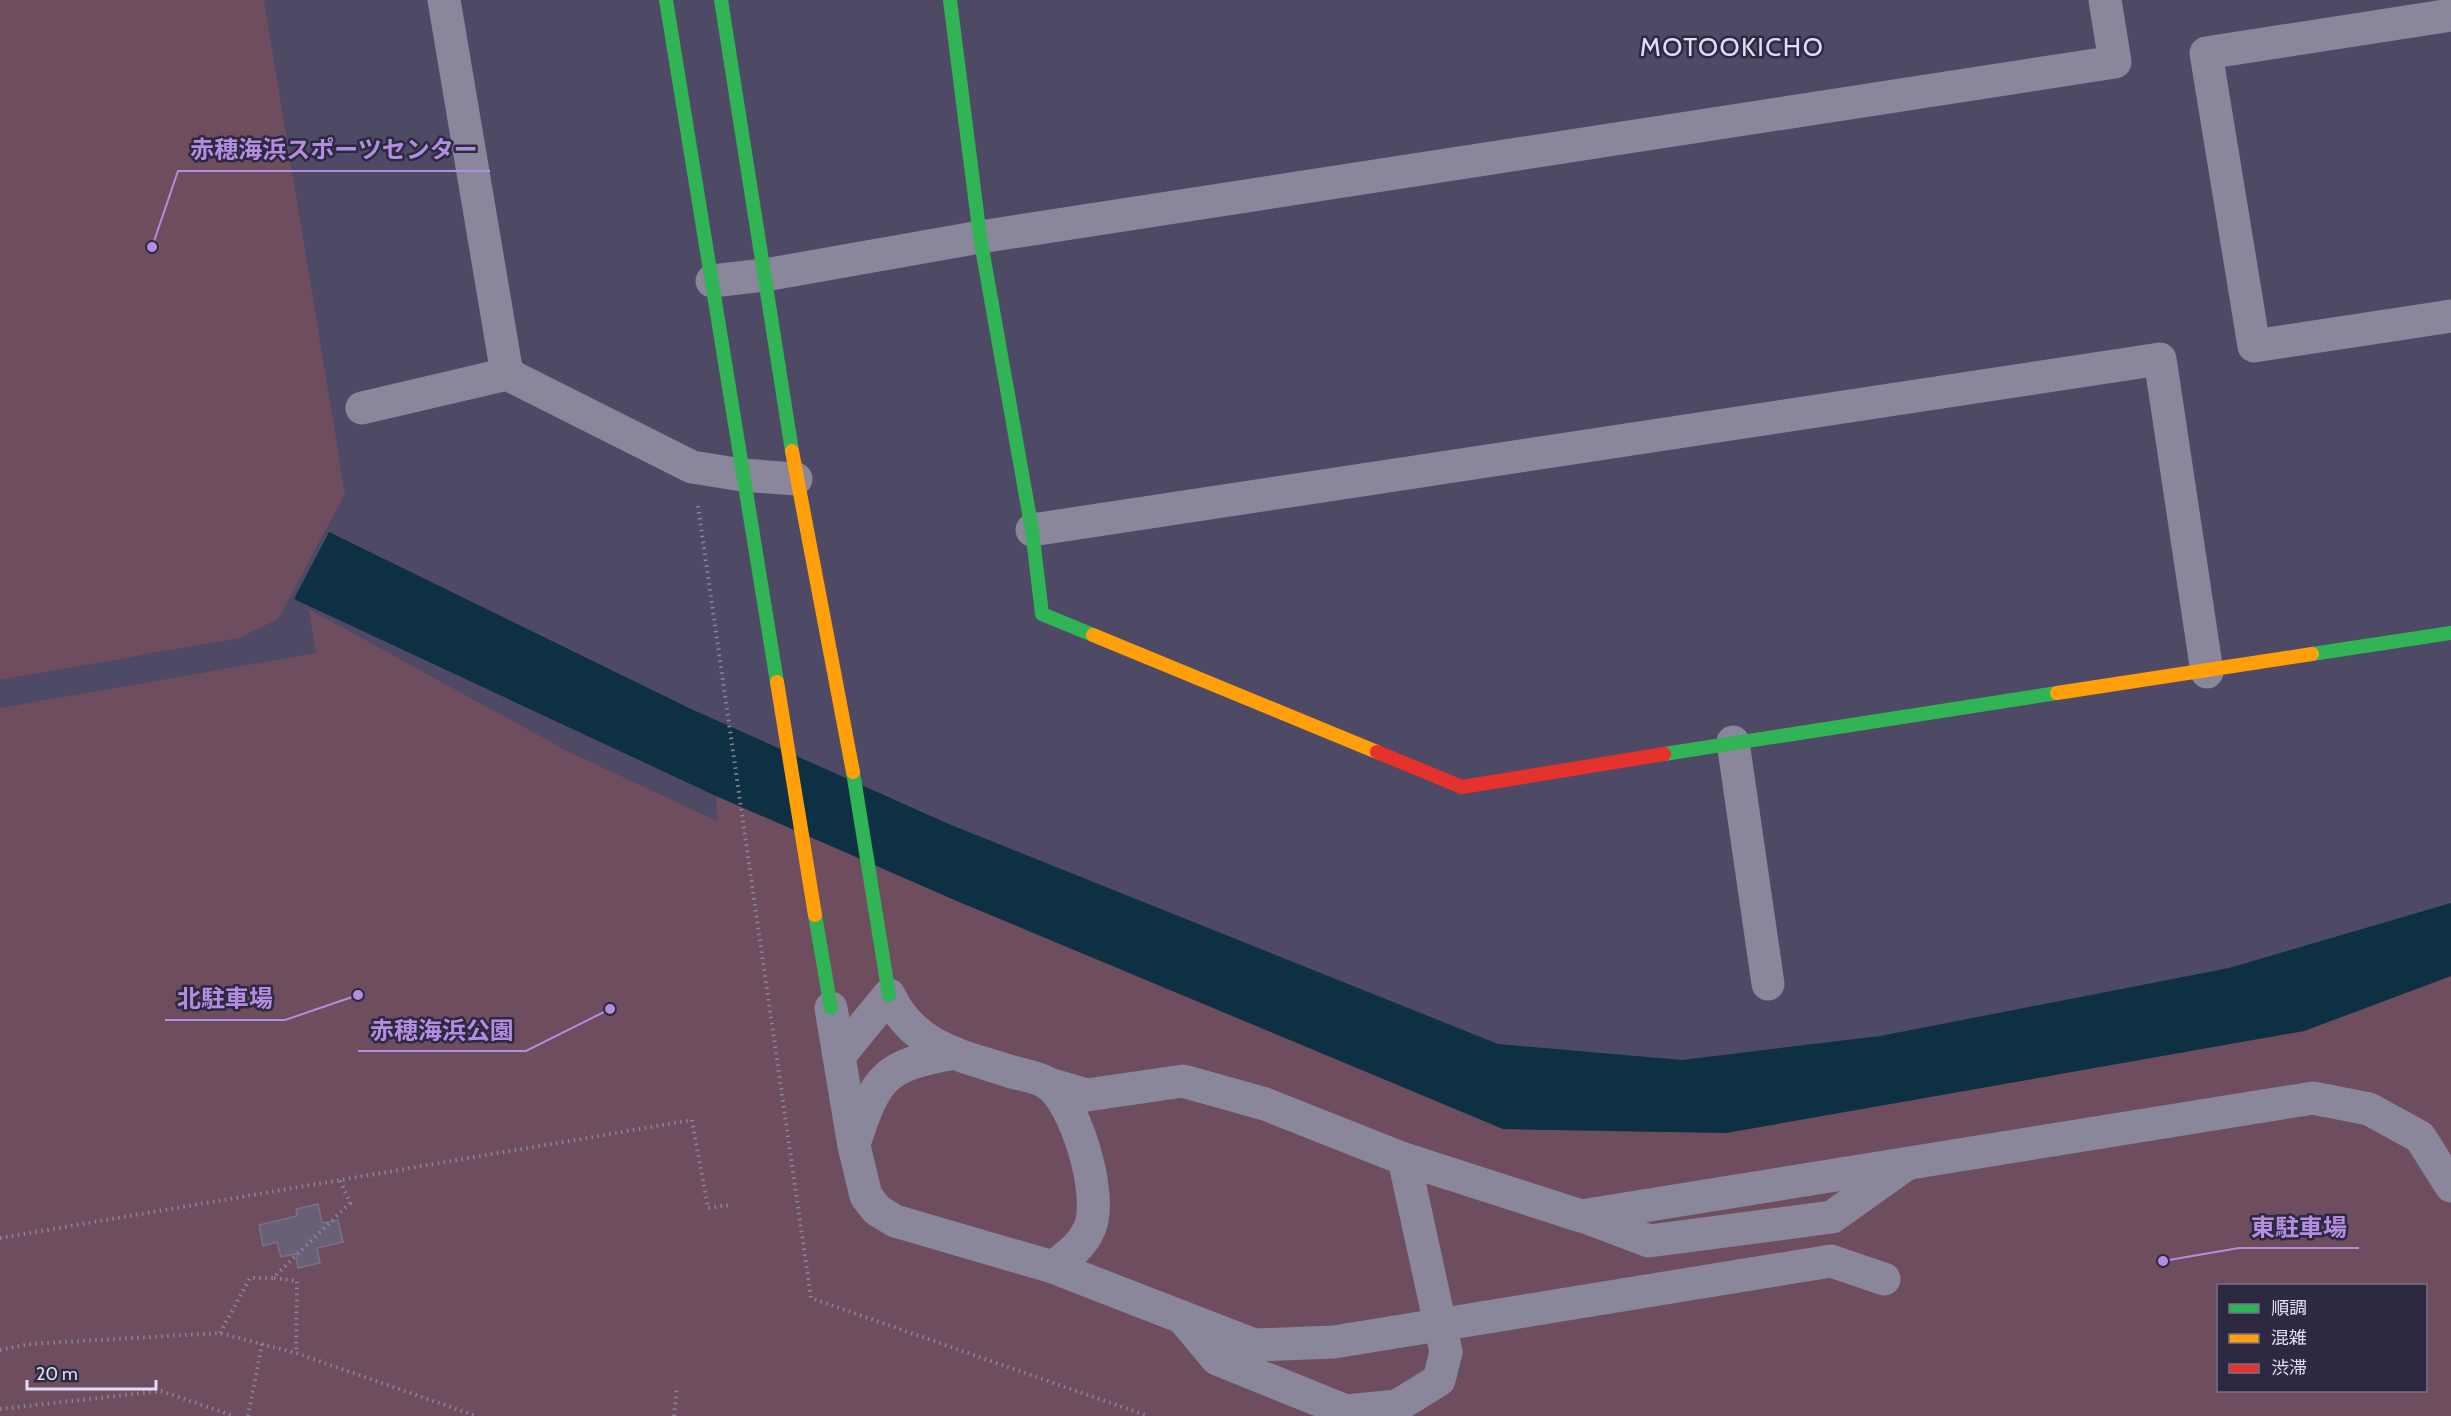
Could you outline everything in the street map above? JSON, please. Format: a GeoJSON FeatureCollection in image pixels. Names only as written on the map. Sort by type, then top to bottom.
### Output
{"type":"FeatureCollection","features":[{"type":"Feature","properties":{"kind":"street"},"geometry":{"type":"LineString","coordinates":[[444,0],[507,374]]}},
{"type":"Feature","properties":{"kind":"street"},"geometry":{"type":"LineString","coordinates":[[666,0],[742,476],[854,1146],[866,1196],[877,1210],[895,1221],[1053,1267],[1254,1345],[1334,1342],[1440,1322],[1831,1261],[1884,1279]]}},
{"type":"Feature","properties":{"kind":"street"},"geometry":{"type":"LineString","coordinates":[[721,0],[796,479],[849,750],[889,995],[898,1014],[908,1026],[932,1044],[1087,1095],[1183,1081],[1265,1104],[1404,1159],[1581,1216],[1649,1241],[1832,1216],[1911,1161],[2313,1098],[2369,1109],[2420,1137],[2451,1186]]}},
{"type":"Feature","properties":{"kind":"street"},"geometry":{"type":"LineString","coordinates":[[950,0],[980,237],[1032,530],[1042,614],[1462,788],[1733,742],[2207,672],[2451,633]]}},
{"type":"Feature","properties":{"kind":"street"},"geometry":{"type":"LineString","coordinates":[[712,281],[765,275],[980,237],[2115,63],[2105,0]]}},
{"type":"Feature","properties":{"kind":"street"},"geometry":{"type":"LineString","coordinates":[[2451,15],[2206,53],[2254,346],[2451,316]]}},
{"type":"Feature","properties":{"kind":"street"},"geometry":{"type":"LineString","coordinates":[[1032,530],[2160,359],[2207,672]]}},
{"type":"Feature","properties":{"kind":"street"},"geometry":{"type":"LineString","coordinates":[[362,408],[507,374],[692,467],[742,476],[796,479]]}},
{"type":"Feature","properties":{"kind":"street"},"geometry":{"type":"LineString","coordinates":[[1733,742],[1768,984]]}},
{"type":"Feature","properties":{"kind":"street"},"geometry":{"type":"LineString","coordinates":[[839,1056],[889,995]]}},
{"type":"Feature","properties":{"kind":"street"},"geometry":{"type":"LineString","coordinates":[[854,1146],[869,1098],[882,1082],[904,1065],[954,1053]]}},
{"type":"Feature","properties":{"kind":"street"},"geometry":{"type":"LineString","coordinates":[[1046,1083],[1062,1098],[1078,1131],[1089,1171],[1093,1212],[1091,1226],[1083,1240],[1053,1267]]}},
{"type":"Feature","properties":{"kind":"street"},"geometry":{"type":"LineString","coordinates":[[1179,1314],[1217,1359],[1346,1411],[1397,1406],[1439,1380],[1446,1352],[1404,1159]]}},
{"type":"Feature","properties":{"kind":"path"},"geometry":{"type":"LineString","coordinates":[[692,467],[742,822]]}},
{"type":"Feature","properties":{"kind":"path"},"geometry":{"type":"LineString","coordinates":[[0,1238],[692,1120],[708,1208],[730,1205]]}},
{"type":"Feature","properties":{"kind":"path"},"geometry":{"type":"LineString","coordinates":[[273,1278],[350,1203],[340,1180]]}},
{"type":"Feature","properties":{"kind":"path"},"geometry":{"type":"LineString","coordinates":[[220,1333],[250,1278],[297,1281],[296,1353]]}},
{"type":"Feature","properties":{"kind":"path"},"geometry":{"type":"LineString","coordinates":[[0,1350],[29,1344],[220,1333],[296,1353],[464,1414],[476,1416]]}},
{"type":"Feature","properties":{"kind":"path"},"geometry":{"type":"LineString","coordinates":[[248,1416],[262,1344]]}},
{"type":"Feature","properties":{"kind":"path"},"geometry":{"type":"LineString","coordinates":[[674,1416],[677,1386]]}},
{"type":"Feature","properties":{"kind":"path"},"geometry":{"type":"LineString","coordinates":[[0,1409],[161,1391],[234,1416]]}},
{"type":"Feature","properties":{"kind":"shaded area"},"geometry":{"type":"Polygon","coordinates":[[[0,0],[264,0],[345,494],[278,619],[239,638],[0,680],[0,0]]]}},
{"type":"Feature","properties":{"kind":"shaded area"},"geometry":{"type":"Polygon","coordinates":[[[309,609],[567,751],[717,821],[716,796],[1503,1129],[1726,1133],[2304,1031],[2451,976],[2451,1416],[0,1416],[0,708],[316,653],[309,609]]]}},
{"type":"Feature","properties":{"kind":"water"},"geometry":{"type":"Polygon","coordinates":[[[329,532],[691,709],[951,825],[1498,1044],[1682,1060],[1880,1036],[2229,968],[2451,903],[2451,976],[2304,1031],[1726,1133],[1503,1129],[959,902],[716,796],[294,599],[329,532]]]}},
{"type":"Feature","properties":{"kind":"building"},"geometry":{"type":"Polygon","coordinates":[[[318,1204],[322,1223],[338,1220],[343,1242],[317,1248],[320,1263],[298,1268],[296,1254],[281,1257],[277,1242],[263,1246],[259,1225],[297,1216],[296,1209],[318,1204]]]}},
{"type":"Feature","properties":{"kind":"traffic: fast"},"geometry":{"type":"LineString","coordinates":[[666,0],[777,682]]}},
{"type":"Feature","properties":{"kind":"traffic: fast"},"geometry":{"type":"LineString","coordinates":[[721,0],[792,451]]}},
{"type":"Feature","properties":{"kind":"traffic: fast"},"geometry":{"type":"LineString","coordinates":[[950,0],[980,237],[1032,530],[1042,614],[1093,635]]}},
{"type":"Feature","properties":{"kind":"traffic: fast"},"geometry":{"type":"LineString","coordinates":[[2312,654],[2451,633]]}},
{"type":"Feature","properties":{"kind":"traffic: fast"},"geometry":{"type":"LineString","coordinates":[[1664,754],[2057,693]]}},
{"type":"Feature","properties":{"kind":"traffic: fast"},"geometry":{"type":"LineString","coordinates":[[853,772],[889,995]]}},
{"type":"Feature","properties":{"kind":"traffic: fast"},"geometry":{"type":"LineString","coordinates":[[815,915],[831,1008]]}},
{"type":"Feature","properties":{"kind":"traffic: slow"},"geometry":{"type":"LineString","coordinates":[[792,451],[853,772]]}},
{"type":"Feature","properties":{"kind":"traffic: slow"},"geometry":{"type":"LineString","coordinates":[[1093,635],[1377,752]]}},
{"type":"Feature","properties":{"kind":"traffic: slow"},"geometry":{"type":"LineString","coordinates":[[2057,693],[2312,654]]}},
{"type":"Feature","properties":{"kind":"traffic: slow"},"geometry":{"type":"LineString","coordinates":[[777,682],[815,915]]}},
{"type":"Feature","properties":{"kind":"traffic: jam"},"geometry":{"type":"LineString","coordinates":[[1377,752],[1462,787],[1664,754]]}},
{"type":"Feature","properties":{"kind":"place","name":"赤穂海浜スポーツセンター"},"geometry":{"type":"Point","coordinates":[152,247]}},
{"type":"Feature","properties":{"kind":"place","name":"北駐車場"},"geometry":{"type":"Point","coordinates":[358,995]}},
{"type":"Feature","properties":{"kind":"place","name":"赤穂海浜公園"},"geometry":{"type":"Point","coordinates":[610,1009]}},
{"type":"Feature","properties":{"kind":"place","name":"東駐車場"},"geometry":{"type":"Point","coordinates":[2163,1261]}},
{"type":"Feature","properties":{"kind":"district","name":"MOTOOKICHO"},"geometry":{"type":"Point","coordinates":[1732,47]}}]}
